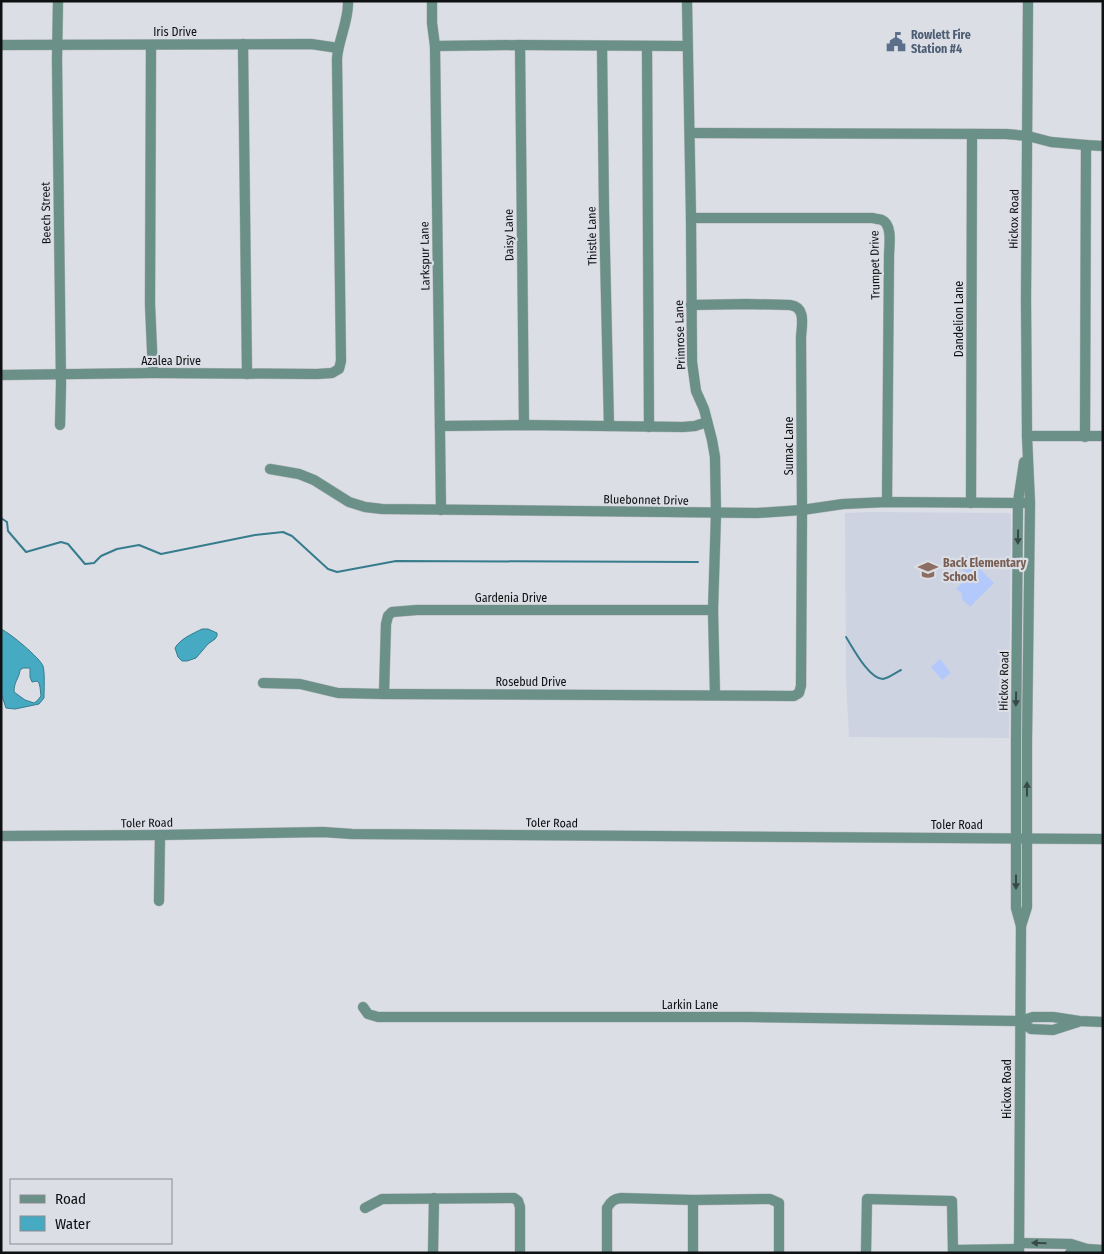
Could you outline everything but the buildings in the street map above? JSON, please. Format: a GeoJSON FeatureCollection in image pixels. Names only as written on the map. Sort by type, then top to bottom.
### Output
{"type":"FeatureCollection","features":[{"type":"Feature","properties":{"kind":"street","name":"Beech Street"},"geometry":{"type":"LineString","coordinates":[[58,1],[60,425]]}},
{"type":"Feature","properties":{"kind":"street"},"geometry":{"type":"LineString","coordinates":[[338,48],[347,15],[348,1]]}},
{"type":"Feature","properties":{"kind":"street","name":"Larkspur Lane"},"geometry":{"type":"LineString","coordinates":[[432,1],[435,46],[441,510]]}},
{"type":"Feature","properties":{"kind":"street","name":"Primrose Lane"},"geometry":{"type":"LineString","coordinates":[[687,1],[692,362],[696,391],[704,409],[715,457],[716,514],[713,610],[715,695]]}},
{"type":"Feature","properties":{"kind":"street","name":"Hickox Road"},"geometry":{"type":"LineString","coordinates":[[1021,926],[1027,907],[1030,503],[1027,436],[1026,299],[1028,1]]}},
{"type":"Feature","properties":{"kind":"street"},"geometry":{"type":"LineString","coordinates":[[243,44],[247,374]]}},
{"type":"Feature","properties":{"kind":"street","name":"Iris Drive"},"geometry":{"type":"LineString","coordinates":[[1,45],[311,44],[338,48]]}},
{"type":"Feature","properties":{"kind":"street"},"geometry":{"type":"LineString","coordinates":[[151,45],[150,304],[153,373]]}},
{"type":"Feature","properties":{"kind":"street","name":"Daisy Lane"},"geometry":{"type":"LineString","coordinates":[[520,45],[524,425]]}},
{"type":"Feature","properties":{"kind":"street"},"geometry":{"type":"LineString","coordinates":[[435,46],[687,46]]}},
{"type":"Feature","properties":{"kind":"street","name":"Thistle Lane"},"geometry":{"type":"LineString","coordinates":[[602,46],[609,426]]}},
{"type":"Feature","properties":{"kind":"street"},"geometry":{"type":"LineString","coordinates":[[647,46],[649,426]]}},
{"type":"Feature","properties":{"kind":"street","name":"Azalea Drive"},"geometry":{"type":"LineString","coordinates":[[1,375],[153,373],[317,374],[332,373],[339,369],[341,361],[338,48]]}},
{"type":"Feature","properties":{"kind":"street"},"geometry":{"type":"LineString","coordinates":[[690,133],[1006,134],[1028,136],[1051,142],[1103,146]]}},
{"type":"Feature","properties":{"kind":"street","name":"Dandelion Lane"},"geometry":{"type":"LineString","coordinates":[[971,503],[972,134]]}},
{"type":"Feature","properties":{"kind":"street"},"geometry":{"type":"LineString","coordinates":[[1085,437],[1086,145]]}},
{"type":"Feature","properties":{"kind":"street","name":"Trumpet Drive"},"geometry":{"type":"LineString","coordinates":[[691,218],[873,218],[881,219],[886,223],[889,229],[887,502]]}},
{"type":"Feature","properties":{"kind":"street","name":"Sumac Lane"},"geometry":{"type":"LineString","coordinates":[[691,306],[790,305],[796,306],[800,310],[802,317],[801,686],[799,693]]}},
{"type":"Feature","properties":{"kind":"street"},"geometry":{"type":"LineString","coordinates":[[440,426],[695,426],[707,422]]}},
{"type":"Feature","properties":{"kind":"street"},"geometry":{"type":"LineString","coordinates":[[1027,436],[1103,436]]}},
{"type":"Feature","properties":{"kind":"street","name":"Hickox Road"},"geometry":{"type":"LineString","coordinates":[[1019,1248],[1021,926],[1016,908],[1016,672],[1018,502],[1027,436]]}},
{"type":"Feature","properties":{"kind":"street","name":"Bluebonnet Drive"},"geometry":{"type":"LineString","coordinates":[[270,469],[299,474],[314,480],[349,502],[382,510],[757,514],[843,504],[887,502],[1030,503]]}},
{"type":"Feature","properties":{"kind":"street"},"geometry":{"type":"LineString","coordinates":[[1017,585],[1024,588],[1026,593],[1025,650],[1028,655]]}},
{"type":"Feature","properties":{"kind":"street","name":"Gardenia Drive"},"geometry":{"type":"LineString","coordinates":[[384,694],[386,624],[388,616],[397,610],[713,610]]}},
{"type":"Feature","properties":{"kind":"street"},"geometry":{"type":"LineString","coordinates":[[1016,672],[1028,672]]}},
{"type":"Feature","properties":{"kind":"street","name":"Rosebud Drive"},"geometry":{"type":"LineString","coordinates":[[263,683],[300,684],[338,693],[384,694],[794,696],[799,693]]}},
{"type":"Feature","properties":{"kind":"street","name":"Toler Road"},"geometry":{"type":"LineString","coordinates":[[1,836],[323,832],[1103,839]]}},
{"type":"Feature","properties":{"kind":"street"},"geometry":{"type":"LineString","coordinates":[[159,901],[160,835]]}},
{"type":"Feature","properties":{"kind":"street","name":"Larkin Lane"},"geometry":{"type":"LineString","coordinates":[[363,1007],[368,1014],[378,1017],[748,1017],[1020,1021],[1030,1028],[1053,1030],[1078,1021],[1103,1022]]}},
{"type":"Feature","properties":{"kind":"street"},"geometry":{"type":"LineString","coordinates":[[433,1253],[434,1198]]}},
{"type":"Feature","properties":{"kind":"street"},"geometry":{"type":"LineString","coordinates":[[366,1208],[382,1199],[514,1198],[518,1201],[520,1207],[520,1253]]}},
{"type":"Feature","properties":{"kind":"street"},"geometry":{"type":"LineString","coordinates":[[607,1253],[607,1208],[614,1199],[621,1198],[693,1200],[770,1199],[778,1203],[779,1253]]}},
{"type":"Feature","properties":{"kind":"street"},"geometry":{"type":"LineString","coordinates":[[693,1200],[693,1253]]}},
{"type":"Feature","properties":{"kind":"street"},"geometry":{"type":"LineString","coordinates":[[866,1253],[867,1200],[952,1201],[953,1251],[1071,1244],[1087,1249],[1103,1250]]}},
{"type":"Feature","properties":{"kind":"street"},"geometry":{"type":"LineString","coordinates":[[1070,1253],[1087,1249]]}},
{"type":"Feature","properties":{"kind":"shaded area","name":"Back Elementary School"},"geometry":{"type":"Polygon","coordinates":[[[845,513],[1008,513],[1011,515],[1009,738],[849,737],[846,681],[845,513]]]}},
{"type":"Feature","properties":{"kind":"shaded area"},"geometry":{"type":"Polygon","coordinates":[[[966,555],[994,583],[970,607],[962,599],[962,593],[956,589],[969,576],[957,564],[966,555]]]}},
{"type":"Feature","properties":{"kind":"shaded area"},"geometry":{"type":"Polygon","coordinates":[[[940,659],[951,673],[942,680],[931,667],[940,659]]]}},
{"type":"Feature","properties":{"kind":"water"},"geometry":{"type":"Polygon","coordinates":[[[1,629],[11,635],[41,662],[44,673],[44,698],[39,704],[15,709],[6,708],[1,693],[1,629]],[[30,668],[20,670],[14,692],[25,700],[34,703],[41,696],[40,687],[37,681],[32,682],[30,668]]]}},
{"type":"Feature","properties":{"kind":"water"},"geometry":{"type":"Polygon","coordinates":[[[202,629],[208,629],[217,633],[217,636],[196,658],[182,661],[178,657],[175,648],[183,639],[202,629]]]}},
{"type":"Feature","properties":{"kind":"waterway"},"geometry":{"type":"LineString","coordinates":[[1,518],[7,522],[8,531],[26,552],[61,542],[68,544],[85,564],[94,563],[101,556],[117,549],[139,545],[161,554],[255,535],[283,532],[292,536],[328,569],[337,572],[396,561],[698,562]]}},
{"type":"Feature","properties":{"kind":"waterway"},"geometry":{"type":"LineString","coordinates":[[846,637],[867,669],[878,678],[890,677],[901,670]]}},
{"type":"Feature","properties":{"kind":"place","name":"Rowlett Fire Station #4"},"geometry":{"type":"Point","coordinates":[896,42]}},
{"type":"Feature","properties":{"kind":"place","name":"Back Elementary School"},"geometry":{"type":"Point","coordinates":[928,570]}}]}
